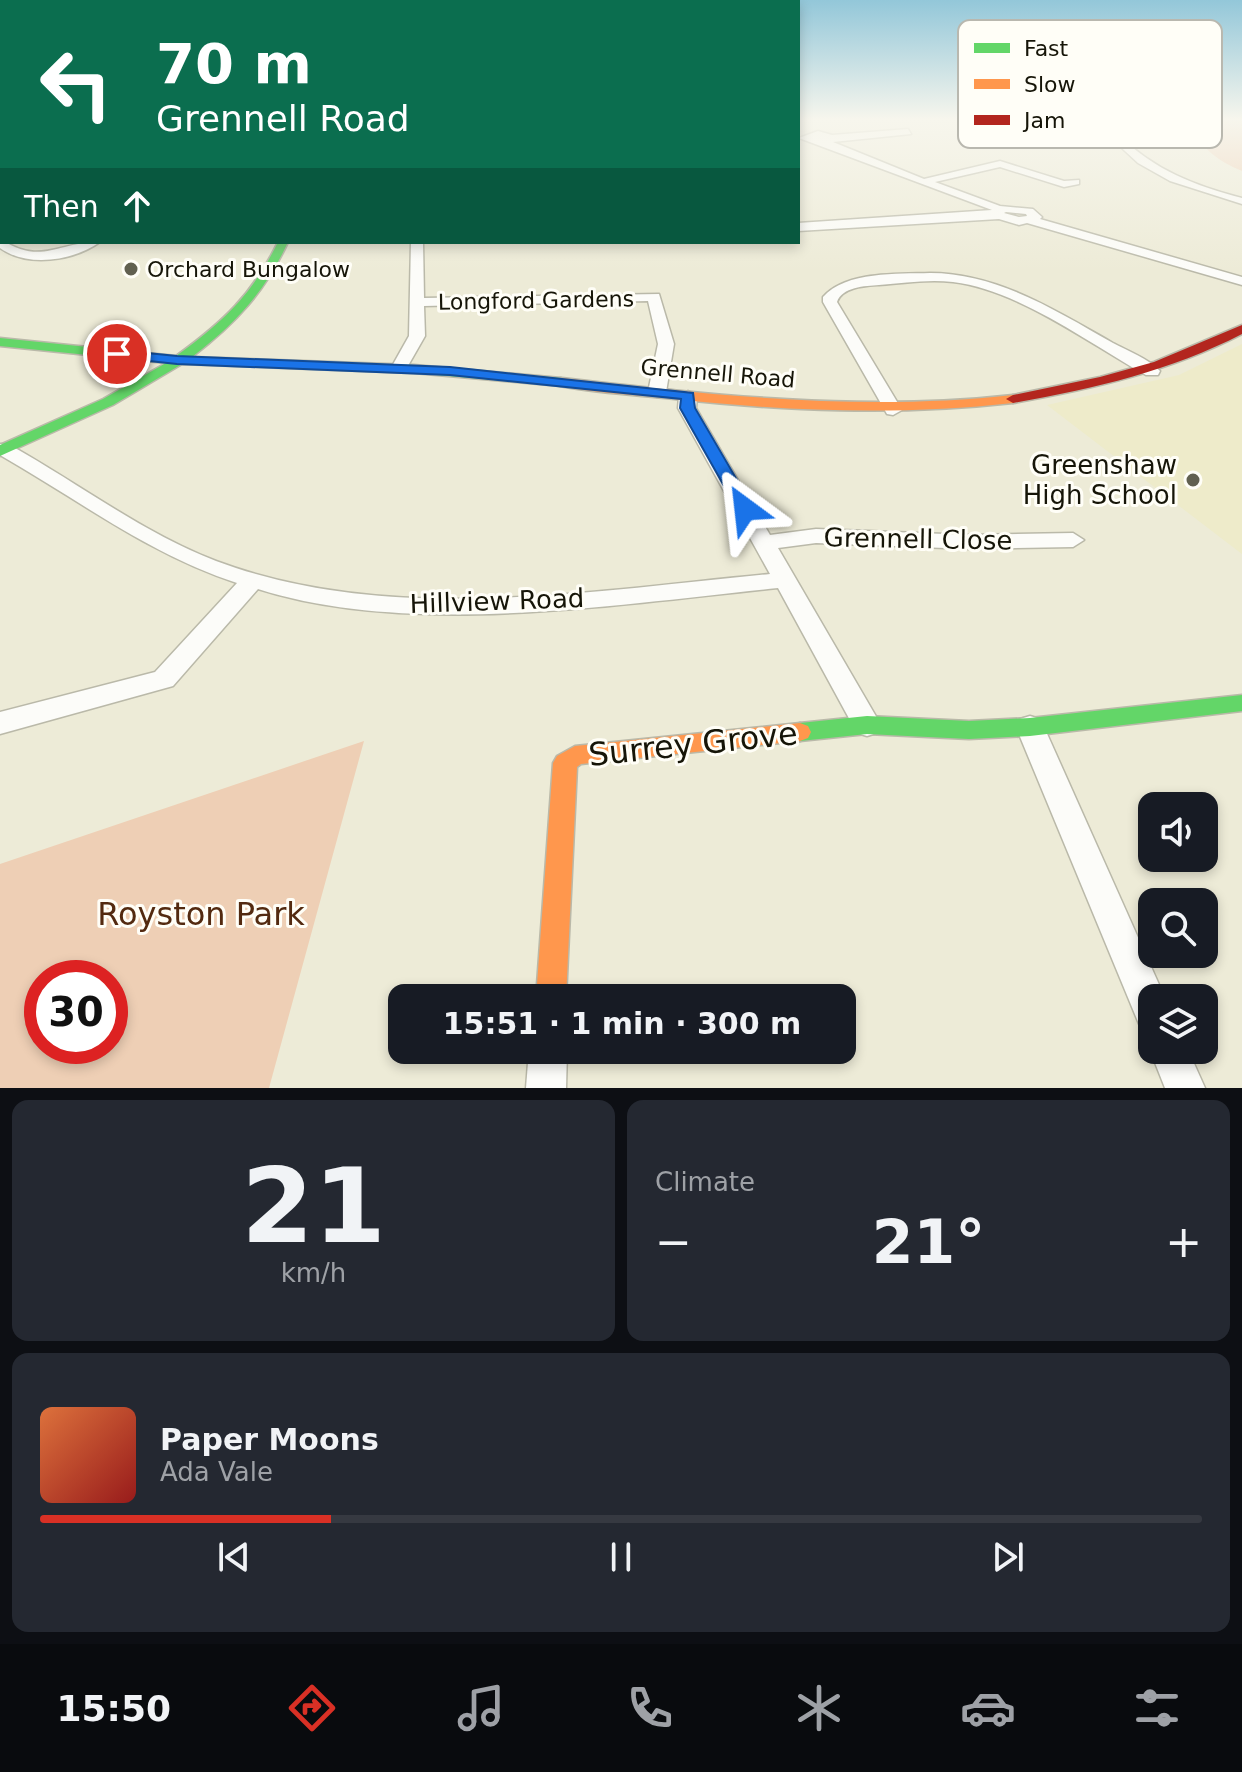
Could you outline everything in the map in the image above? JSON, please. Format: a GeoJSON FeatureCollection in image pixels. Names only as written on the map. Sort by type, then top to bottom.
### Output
{"type":"FeatureCollection","features":[{"type":"Feature","properties":{"kind":"street"},"geometry":{"type":"LineString","coordinates":[[895,170],[998,212]]}},
{"type":"Feature","properties":{"kind":"street"},"geometry":{"type":"LineString","coordinates":[[922,182],[975,170]]}},
{"type":"Feature","properties":{"kind":"street"},"geometry":{"type":"LineString","coordinates":[[1018,170],[1064,184],[1075,182]]}},
{"type":"Feature","properties":{"kind":"street"},"geometry":{"type":"LineString","coordinates":[[1158,170],[1242,201]]}},
{"type":"Feature","properties":{"kind":"street"},"geometry":{"type":"LineString","coordinates":[[800,227],[1029,211],[1036,217],[1030,220],[1242,281]]}},
{"type":"Feature","properties":{"kind":"street"},"geometry":{"type":"LineString","coordinates":[[2,244],[21,255],[30,256],[57,253],[87,244]]}},
{"type":"Feature","properties":{"kind":"street"},"geometry":{"type":"LineString","coordinates":[[2,450],[96,405],[177,360],[247,304],[271,272],[282,244]]}},
{"type":"Feature","properties":{"kind":"street"},"geometry":{"type":"LineString","coordinates":[[399,368],[417,336],[417,244]]}},
{"type":"Feature","properties":{"kind":"street"},"geometry":{"type":"LineString","coordinates":[[893,410],[830,302],[830,297],[842,288],[863,282],[926,277],[980,283],[1009,295],[1152,371]]}},
{"type":"Feature","properties":{"kind":"street","name":"Longford Gardens"},"geometry":{"type":"LineString","coordinates":[[417,302],[654,297],[666,344],[657,392]]}},
{"type":"Feature","properties":{"kind":"street","name":"Grennell Road"},"geometry":{"type":"LineString","coordinates":[[0,342],[177,360],[399,368],[688,396],[893,410],[1031,398],[1152,371],[1242,329]]}},
{"type":"Feature","properties":{"kind":"street"},"geometry":{"type":"LineString","coordinates":[[688,396],[687,408],[867,725]]}},
{"type":"Feature","properties":{"kind":"street","name":"Hillview Road"},"geometry":{"type":"LineString","coordinates":[[2,450],[208,565],[322,595],[369,601],[466,606],[786,580]]}},
{"type":"Feature","properties":{"kind":"street","name":"Grennell Close"},"geometry":{"type":"LineString","coordinates":[[764,543],[816,536],[971,542],[1073,540]]}},
{"type":"Feature","properties":{"kind":"street"},"geometry":{"type":"LineString","coordinates":[[0,723],[164,679],[254,579]]}},
{"type":"Feature","properties":{"kind":"street","name":"Surrey Grove"},"geometry":{"type":"LineString","coordinates":[[552,984],[565,763],[575,755],[867,725],[969,730],[1030,727],[1242,703]]}},
{"type":"Feature","properties":{"kind":"street"},"geometry":{"type":"LineString","coordinates":[[1030,727],[1140,984]]}},
{"type":"Feature","properties":{"kind":"street"},"geometry":{"type":"LineString","coordinates":[[546,1088],[547,1064]]}},
{"type":"Feature","properties":{"kind":"street"},"geometry":{"type":"LineString","coordinates":[[1175,1064],[1185,1088]]}},
{"type":"Feature","properties":{"kind":"shaded area","name":"Greenshaw High School"},"geometry":{"type":"Polygon","coordinates":[[[1242,344],[1242,554],[1047,405],[1179,375],[1242,344]]]}},
{"type":"Feature","properties":{"kind":"green space","name":"Royston Park"},"geometry":{"type":"Polygon","coordinates":[[[364,741],[269,1088],[0,1088],[0,864],[364,741]]]}},
{"type":"Feature","properties":{"kind":"traffic: fast"},"geometry":{"type":"LineString","coordinates":[[0,451],[108,402],[178,361],[239,310],[267,276],[282,244]]}},
{"type":"Feature","properties":{"kind":"traffic: fast"},"geometry":{"type":"LineString","coordinates":[[0,342],[176,360],[414,369],[561,382]]}},
{"type":"Feature","properties":{"kind":"traffic: fast"},"geometry":{"type":"LineString","coordinates":[[800,732],[867,725],[969,730],[1030,727],[1242,703]]}},
{"type":"Feature","properties":{"kind":"traffic: slow"},"geometry":{"type":"LineString","coordinates":[[561,382],[730,400],[844,408],[957,405],[1013,399]]}},
{"type":"Feature","properties":{"kind":"traffic: slow"},"geometry":{"type":"LineString","coordinates":[[552,984],[565,763],[575,755],[800,732]]}},
{"type":"Feature","properties":{"kind":"traffic: jam"},"geometry":{"type":"LineString","coordinates":[[1013,399],[1130,374],[1187,355],[1242,329]]}},
{"type":"Feature","properties":{"kind":"place","name":"Orchard Bungalow"},"geometry":{"type":"Point","coordinates":[131,269]}},
{"type":"Feature","properties":{"kind":"place","name":"Greenshaw High School"},"geometry":{"type":"Point","coordinates":[1193,480]}},
{"type":"Feature","properties":{"kind":"route"},"geometry":{"type":"LineString","coordinates":[[117,354],[177,360],[450,371],[688,396],[687,408],[745,509]]}}]}
